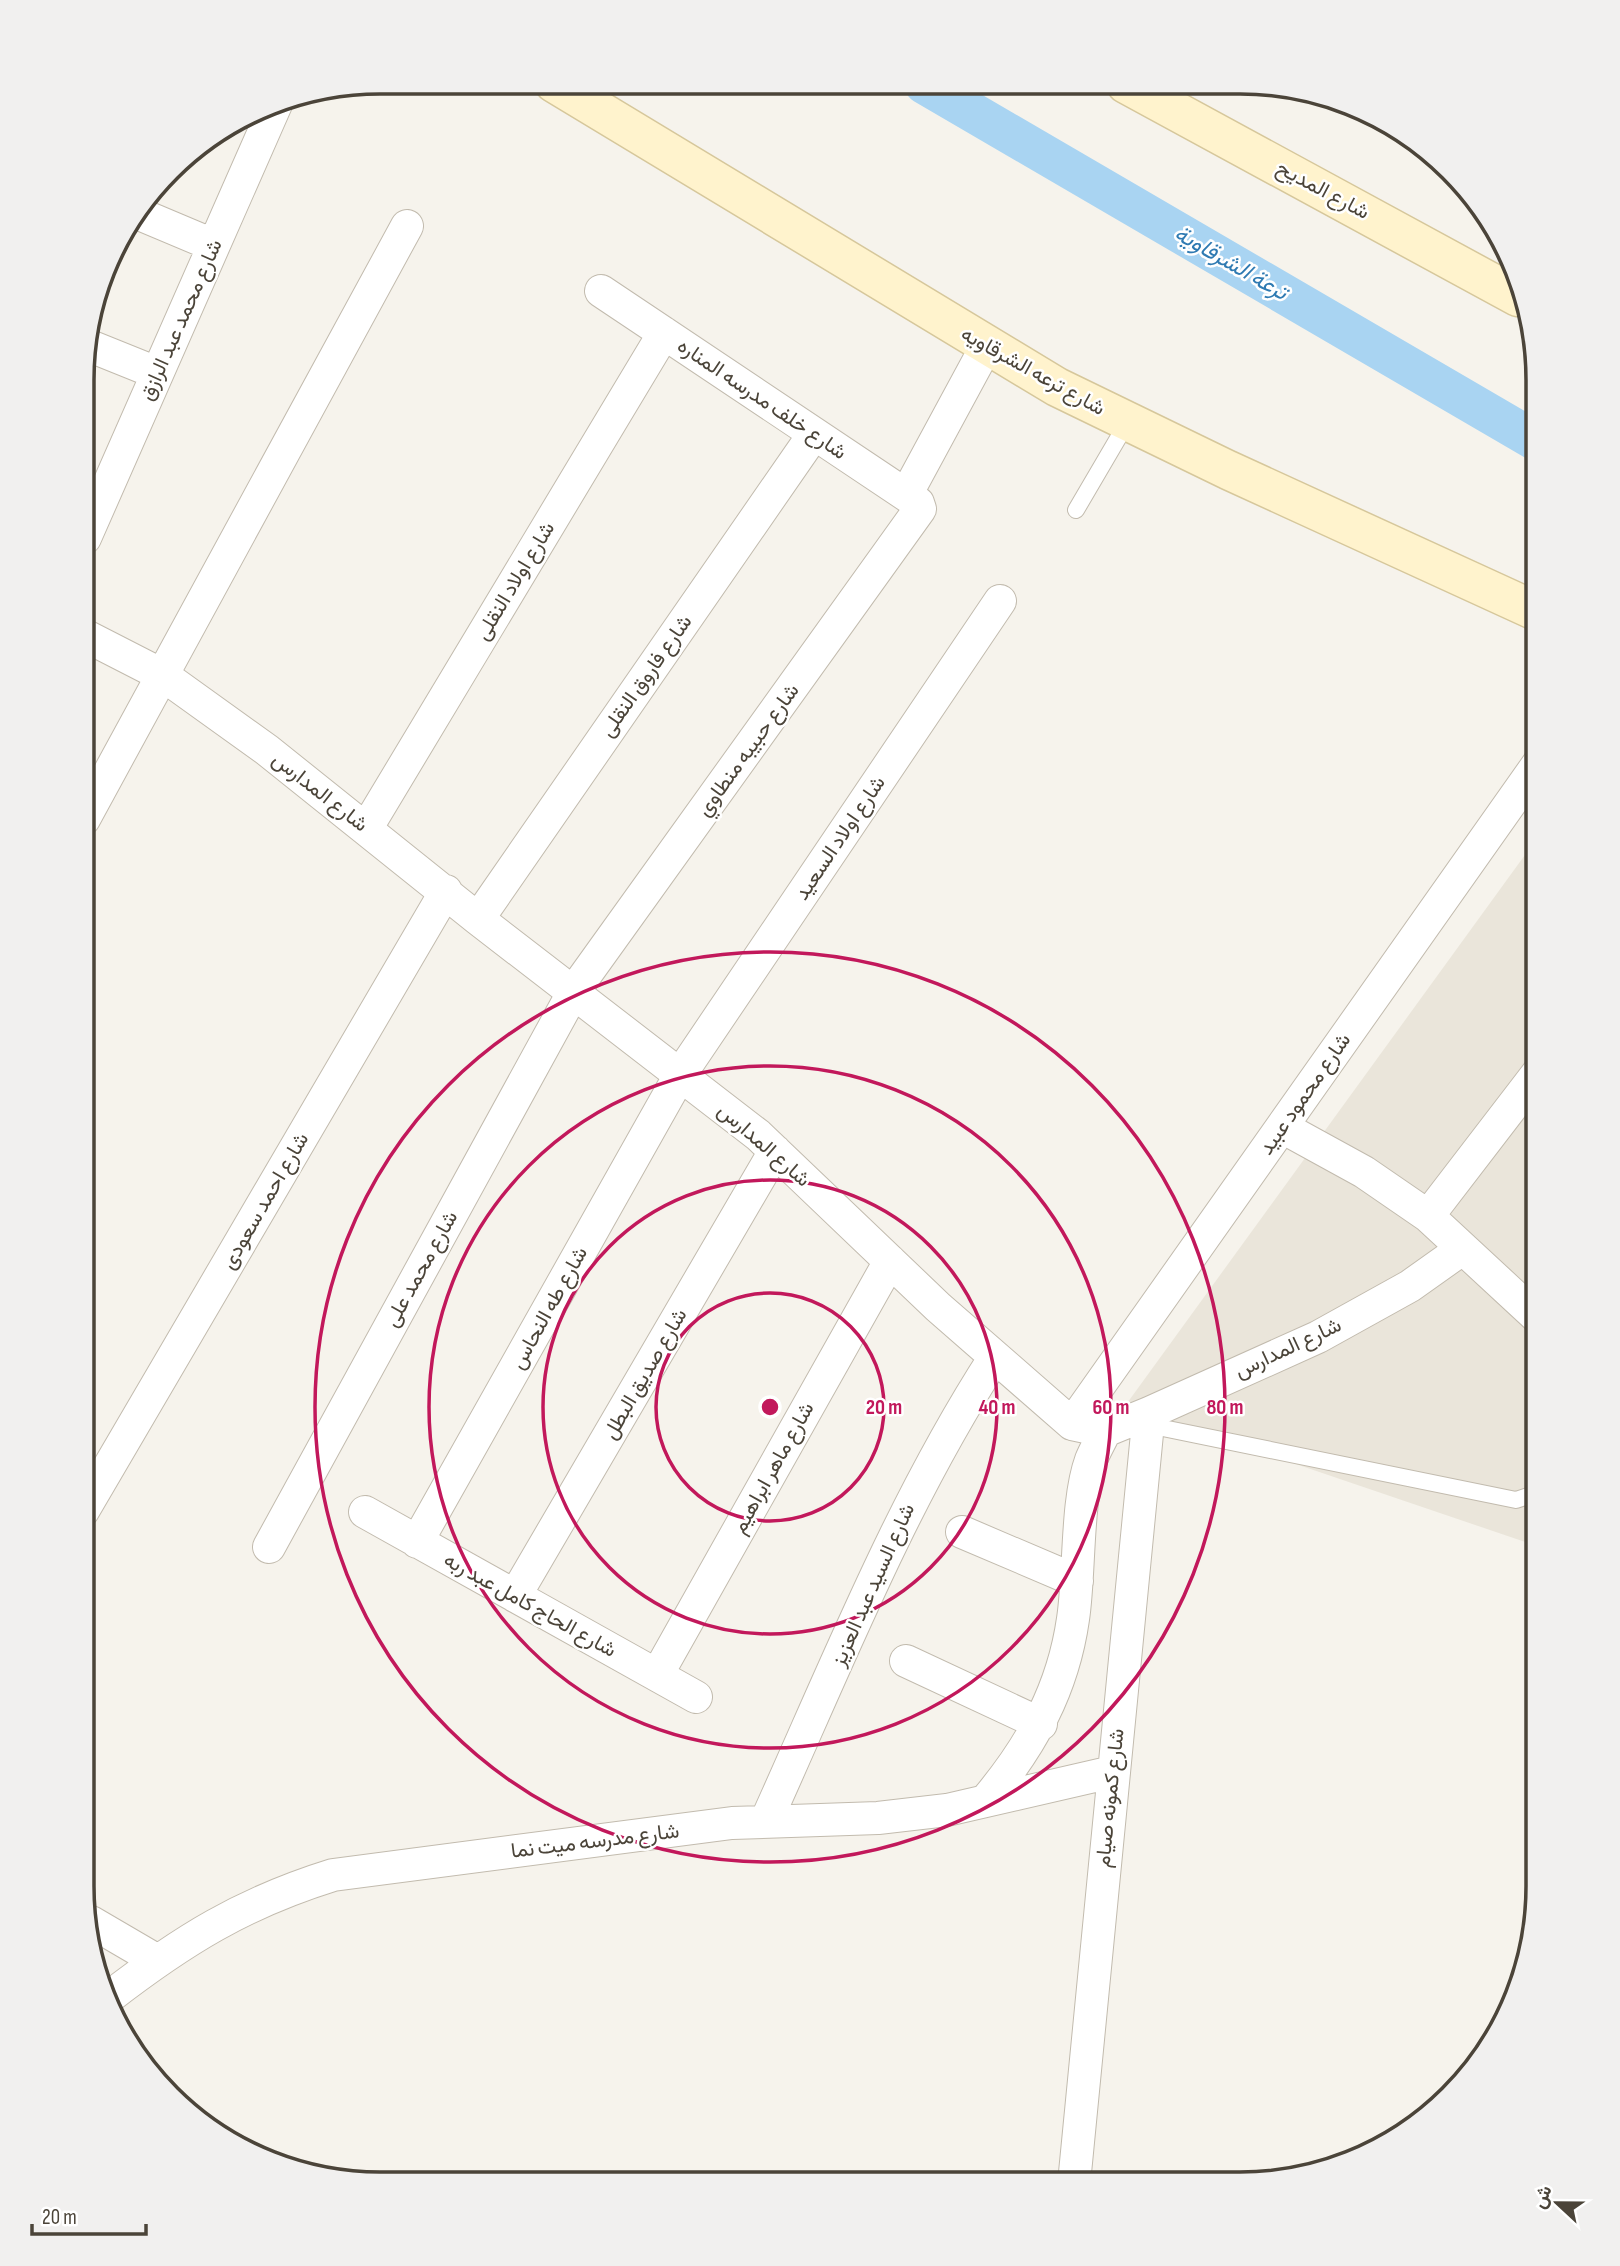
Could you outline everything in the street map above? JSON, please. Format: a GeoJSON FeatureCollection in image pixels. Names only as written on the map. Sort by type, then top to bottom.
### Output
{"type":"FeatureCollection","features":[{"type":"Feature","properties":{"kind":"street","name":"شارع ترعه الشرقاويه"},"geometry":{"type":"LineString","coordinates":[[572,94],[986,347],[1127,423],[1526,606]]}},
{"type":"Feature","properties":{"kind":"street","name":"شارع المديح"},"geometry":{"type":"LineString","coordinates":[[1144,94],[1511,293]]}},
{"type":"Feature","properties":{"kind":"street","name":"شارع محمد عبد الرازق"},"geometry":{"type":"LineString","coordinates":[[94,501],[157,373],[266,118]]}},
{"type":"Feature","properties":{"kind":"street"},"geometry":{"type":"LineString","coordinates":[[146,217],[214,245]]}},
{"type":"Feature","properties":{"kind":"street"},"geometry":{"type":"LineString","coordinates":[[94,801],[407,226]]}},
{"type":"Feature","properties":{"kind":"street","name":"شارع خلف مدرسه المناره"},"geometry":{"type":"LineString","coordinates":[[601,291],[913,502]]}},
{"type":"Feature","properties":{"kind":"street","name":"شارع اولاد النقلى"},"geometry":{"type":"LineString","coordinates":[[366,829],[664,333]]}},
{"type":"Feature","properties":{"kind":"street","name":"شارع حبيبه منطاوي"},"geometry":{"type":"LineString","coordinates":[[574,991],[909,528],[913,502],[986,347]]}},
{"type":"Feature","properties":{"kind":"street"},"geometry":{"type":"LineString","coordinates":[[96,349],[157,373]]}},
{"type":"Feature","properties":{"kind":"street","name":"شارع فاروق النقلى"},"geometry":{"type":"LineString","coordinates":[[478,919],[814,434]]}},
{"type":"Feature","properties":{"kind":"street","name":"شارع اولاد السعيد"},"geometry":{"type":"LineString","coordinates":[[680,1075],[1000,601]]}},
{"type":"Feature","properties":{"kind":"street","name":"شارع المدارس"},"geometry":{"type":"LineString","coordinates":[[94,640],[164,676],[267,750],[775,1151],[890,1261],[1072,1424],[1105,1431],[1149,1419],[1318,1337],[1410,1286],[1462,1249]]}},
{"type":"Feature","properties":{"kind":"street","name":"شارع محمود عبيد"},"geometry":{"type":"LineString","coordinates":[[1072,1424],[1526,781]]}},
{"type":"Feature","properties":{"kind":"street","name":"شارع احمد سعودى"},"geometry":{"type":"LineString","coordinates":[[94,1492],[446,891]]}},
{"type":"Feature","properties":{"kind":"street","name":"شارع محمد على"},"geometry":{"type":"LineString","coordinates":[[269,1547],[574,991]]}},
{"type":"Feature","properties":{"kind":"street","name":"شارع طه النحاس"},"geometry":{"type":"LineString","coordinates":[[417,1542],[680,1075]]}},
{"type":"Feature","properties":{"kind":"street"},"geometry":{"type":"LineString","coordinates":[[1428,1216],[1526,1087]]}},
{"type":"Feature","properties":{"kind":"street"},"geometry":{"type":"LineString","coordinates":[[1282,1127],[1364,1172],[1428,1216],[1526,1307]]}},
{"type":"Feature","properties":{"kind":"street","name":"شارع صديق البطل"},"geometry":{"type":"LineString","coordinates":[[515,1596],[775,1151]]}},
{"type":"Feature","properties":{"kind":"street","name":"شارع ماهر ابراهيم"},"geometry":{"type":"LineString","coordinates":[[657,1675],[890,1261]]}},
{"type":"Feature","properties":{"kind":"street","name":"شارع السيد عبد العزيز"},"geometry":{"type":"LineString","coordinates":[[766,1821],[911,1500],[950,1427],[995,1357]]}},
{"type":"Feature","properties":{"kind":"street","name":"شارع كمونه صيام"},"geometry":{"type":"LineString","coordinates":[[1075,2172],[1112,1772],[1149,1419]]}},
{"type":"Feature","properties":{"kind":"street"},"geometry":{"type":"LineString","coordinates":[[987,1799],[1016,1764],[1041,1724],[1067,1655],[1086,1487],[1091,1461],[1105,1431]]}},
{"type":"Feature","properties":{"kind":"street","name":"شارع الحاج كامل عبد ربه"},"geometry":{"type":"LineString","coordinates":[[365,1512],[696,1697]]}},
{"type":"Feature","properties":{"kind":"street"},"geometry":{"type":"LineString","coordinates":[[962,1532],[1077,1581]]}},
{"type":"Feature","properties":{"kind":"street"},"geometry":{"type":"LineString","coordinates":[[906,1661],[1041,1724]]}},
{"type":"Feature","properties":{"kind":"street","name":"شارع مدرسه ميت نما"},"geometry":{"type":"LineString","coordinates":[[115,1992],[156,1960],[217,1921],[278,1892],[333,1875],[766,1821],[878,1818],[947,1810],[1112,1772]]}},
{"type":"Feature","properties":{"kind":"street"},"geometry":{"type":"LineString","coordinates":[[97,1926],[156,1960]]}},
{"type":"Feature","properties":{"kind":"lane"},"geometry":{"type":"LineString","coordinates":[[1076,510],[1127,423]]}},
{"type":"Feature","properties":{"kind":"lane"},"geometry":{"type":"LineString","coordinates":[[1149,1419],[1516,1500],[1526,1497]]}},
{"type":"Feature","properties":{"kind":"shaded area"},"geometry":{"type":"Polygon","coordinates":[[[1526,854],[1526,1542],[1125,1406],[1526,854]]]}},
{"type":"Feature","properties":{"kind":"waterway","name":"ترعة الشرقاوية"},"geometry":{"type":"LineString","coordinates":[[941,94],[1526,435]]}}]}
